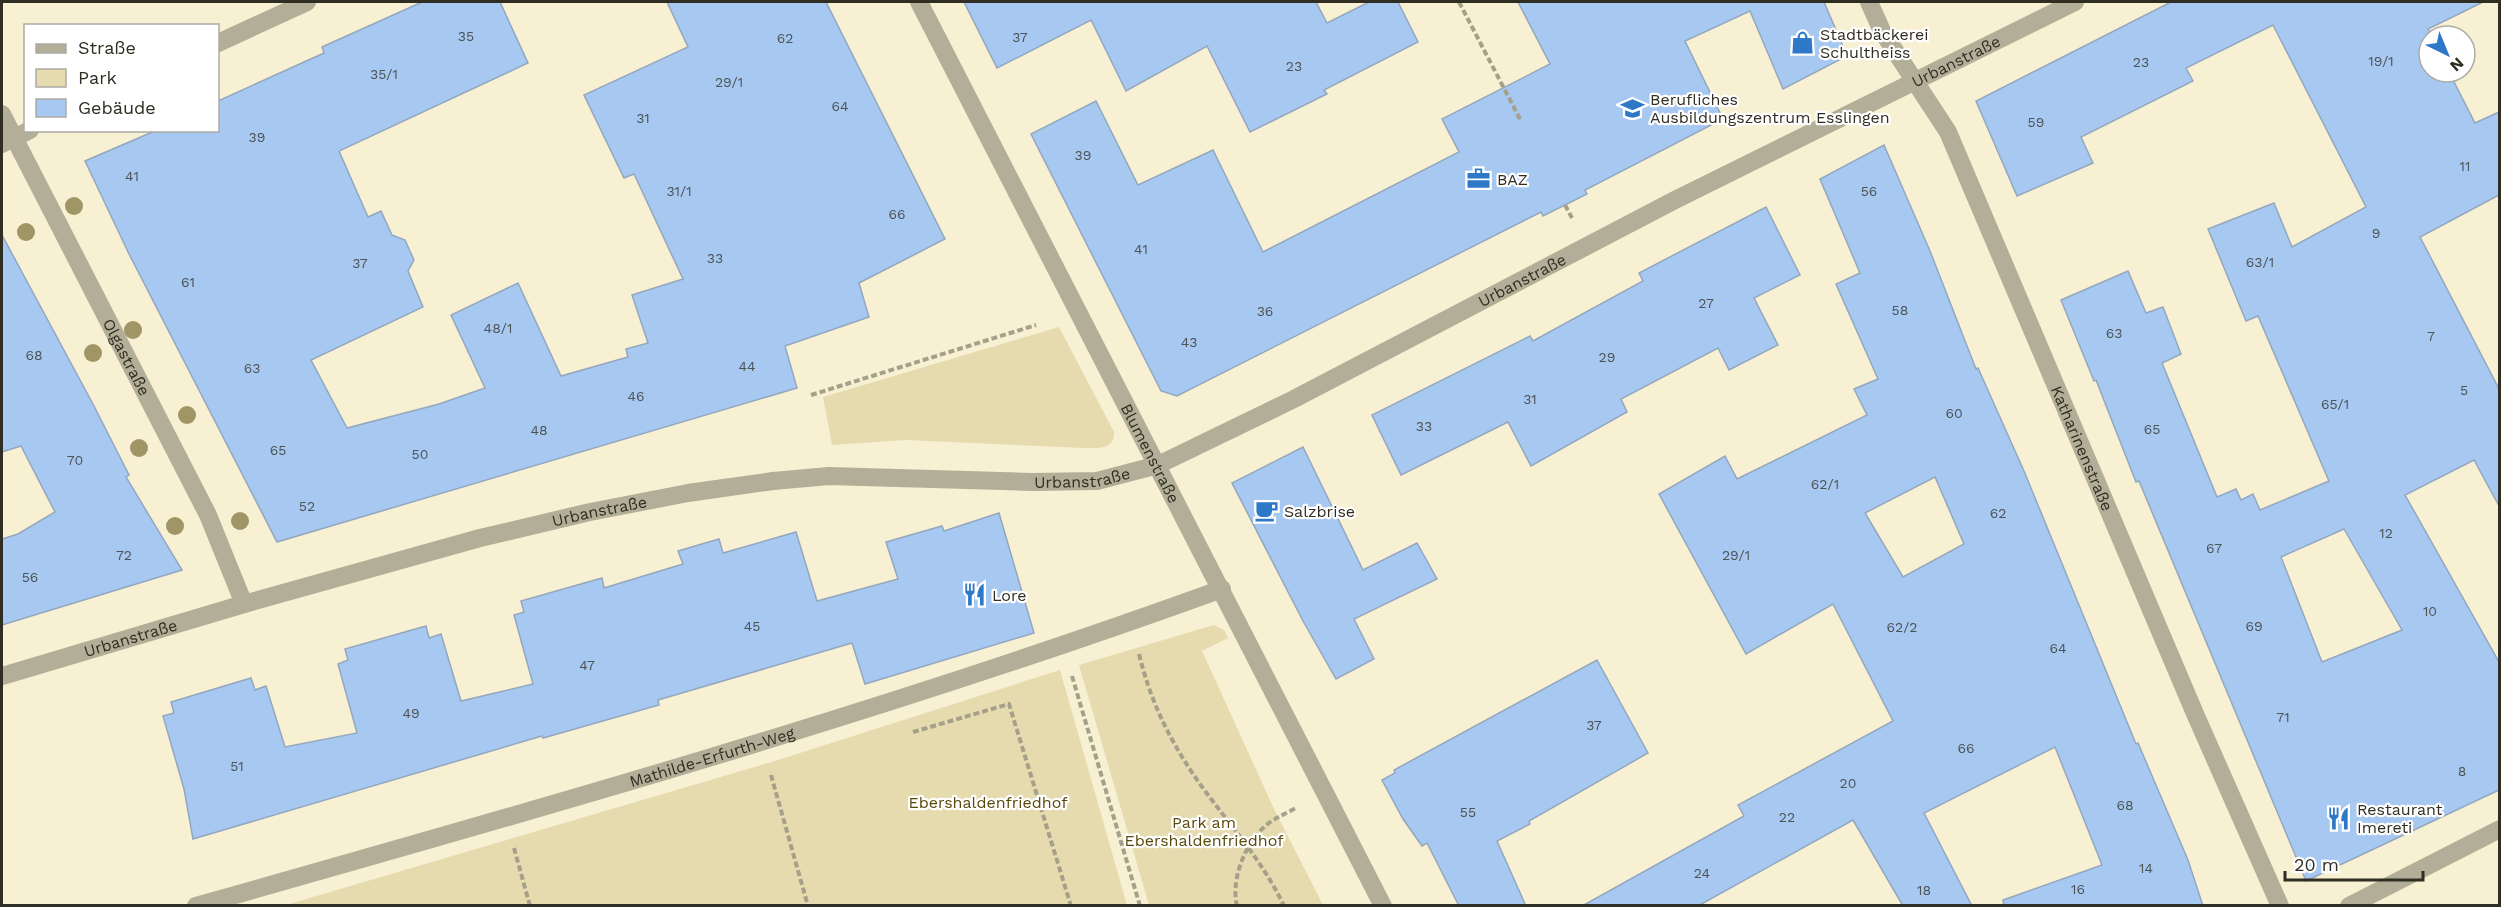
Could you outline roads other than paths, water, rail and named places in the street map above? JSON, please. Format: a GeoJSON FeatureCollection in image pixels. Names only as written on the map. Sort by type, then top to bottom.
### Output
{"type":"FeatureCollection","features":[{"type":"Feature","properties":{"kind":"street"},"geometry":{"type":"LineString","coordinates":[[219,43],[307,2]]}},
{"type":"Feature","properties":{"kind":"street","name":"Blumenstraße"},"geometry":{"type":"LineString","coordinates":[[919,2],[1222,588],[1383,906]]}},
{"type":"Feature","properties":{"kind":"street","name":"Katharinenstraße"},"geometry":{"type":"LineString","coordinates":[[1869,2],[1882,30],[1948,132],[2168,650],[2280,906]]}},
{"type":"Feature","properties":{"kind":"street","name":"Urbanstraße"},"geometry":{"type":"LineString","coordinates":[[2,676],[244,604],[480,538],[590,512],[688,493],[829,476],[1033,483],[1097,481],[1158,465],[1294,399],[1675,200],[2075,2]]}},
{"type":"Feature","properties":{"kind":"street","name":"Olgastraße"},"geometry":{"type":"LineString","coordinates":[[2,114],[208,515],[244,604]]}},
{"type":"Feature","properties":{"kind":"street","name":"Mathilde-Erfurth-Weg"},"geometry":{"type":"LineString","coordinates":[[196,906],[829,720],[1063,645],[1222,588]]}},
{"type":"Feature","properties":{"kind":"street"},"geometry":{"type":"LineString","coordinates":[[2349,906],[2499,829]]}},
{"type":"Feature","properties":{"kind":"place","name":"Stadtbäckerei Schultheiss"},"geometry":{"type":"Point","coordinates":[1802,43]}},
{"type":"Feature","properties":{"kind":"place","name":"Berufliches Ausbildungszentrum Esslingen"},"geometry":{"type":"Point","coordinates":[1632,108]}},
{"type":"Feature","properties":{"kind":"place","name":"BAZ"},"geometry":{"type":"Point","coordinates":[1479,179]}},
{"type":"Feature","properties":{"kind":"place","name":"Salzbrise"},"geometry":{"type":"Point","coordinates":[1266,511]}},
{"type":"Feature","properties":{"kind":"place","name":"Lore"},"geometry":{"type":"Point","coordinates":[974,595]}},
{"type":"Feature","properties":{"kind":"place","name":"Restaurant Imereti"},"geometry":{"type":"Point","coordinates":[2339,818]}},
{"type":"Feature","properties":{"kind":"park label","name":"Ebershaldenfriedhof"},"geometry":{"type":"Point","coordinates":[988,802]}},
{"type":"Feature","properties":{"kind":"park label","name":"Park am Ebershaldenfriedhof"},"geometry":{"type":"Point","coordinates":[1204,831]}}]}
